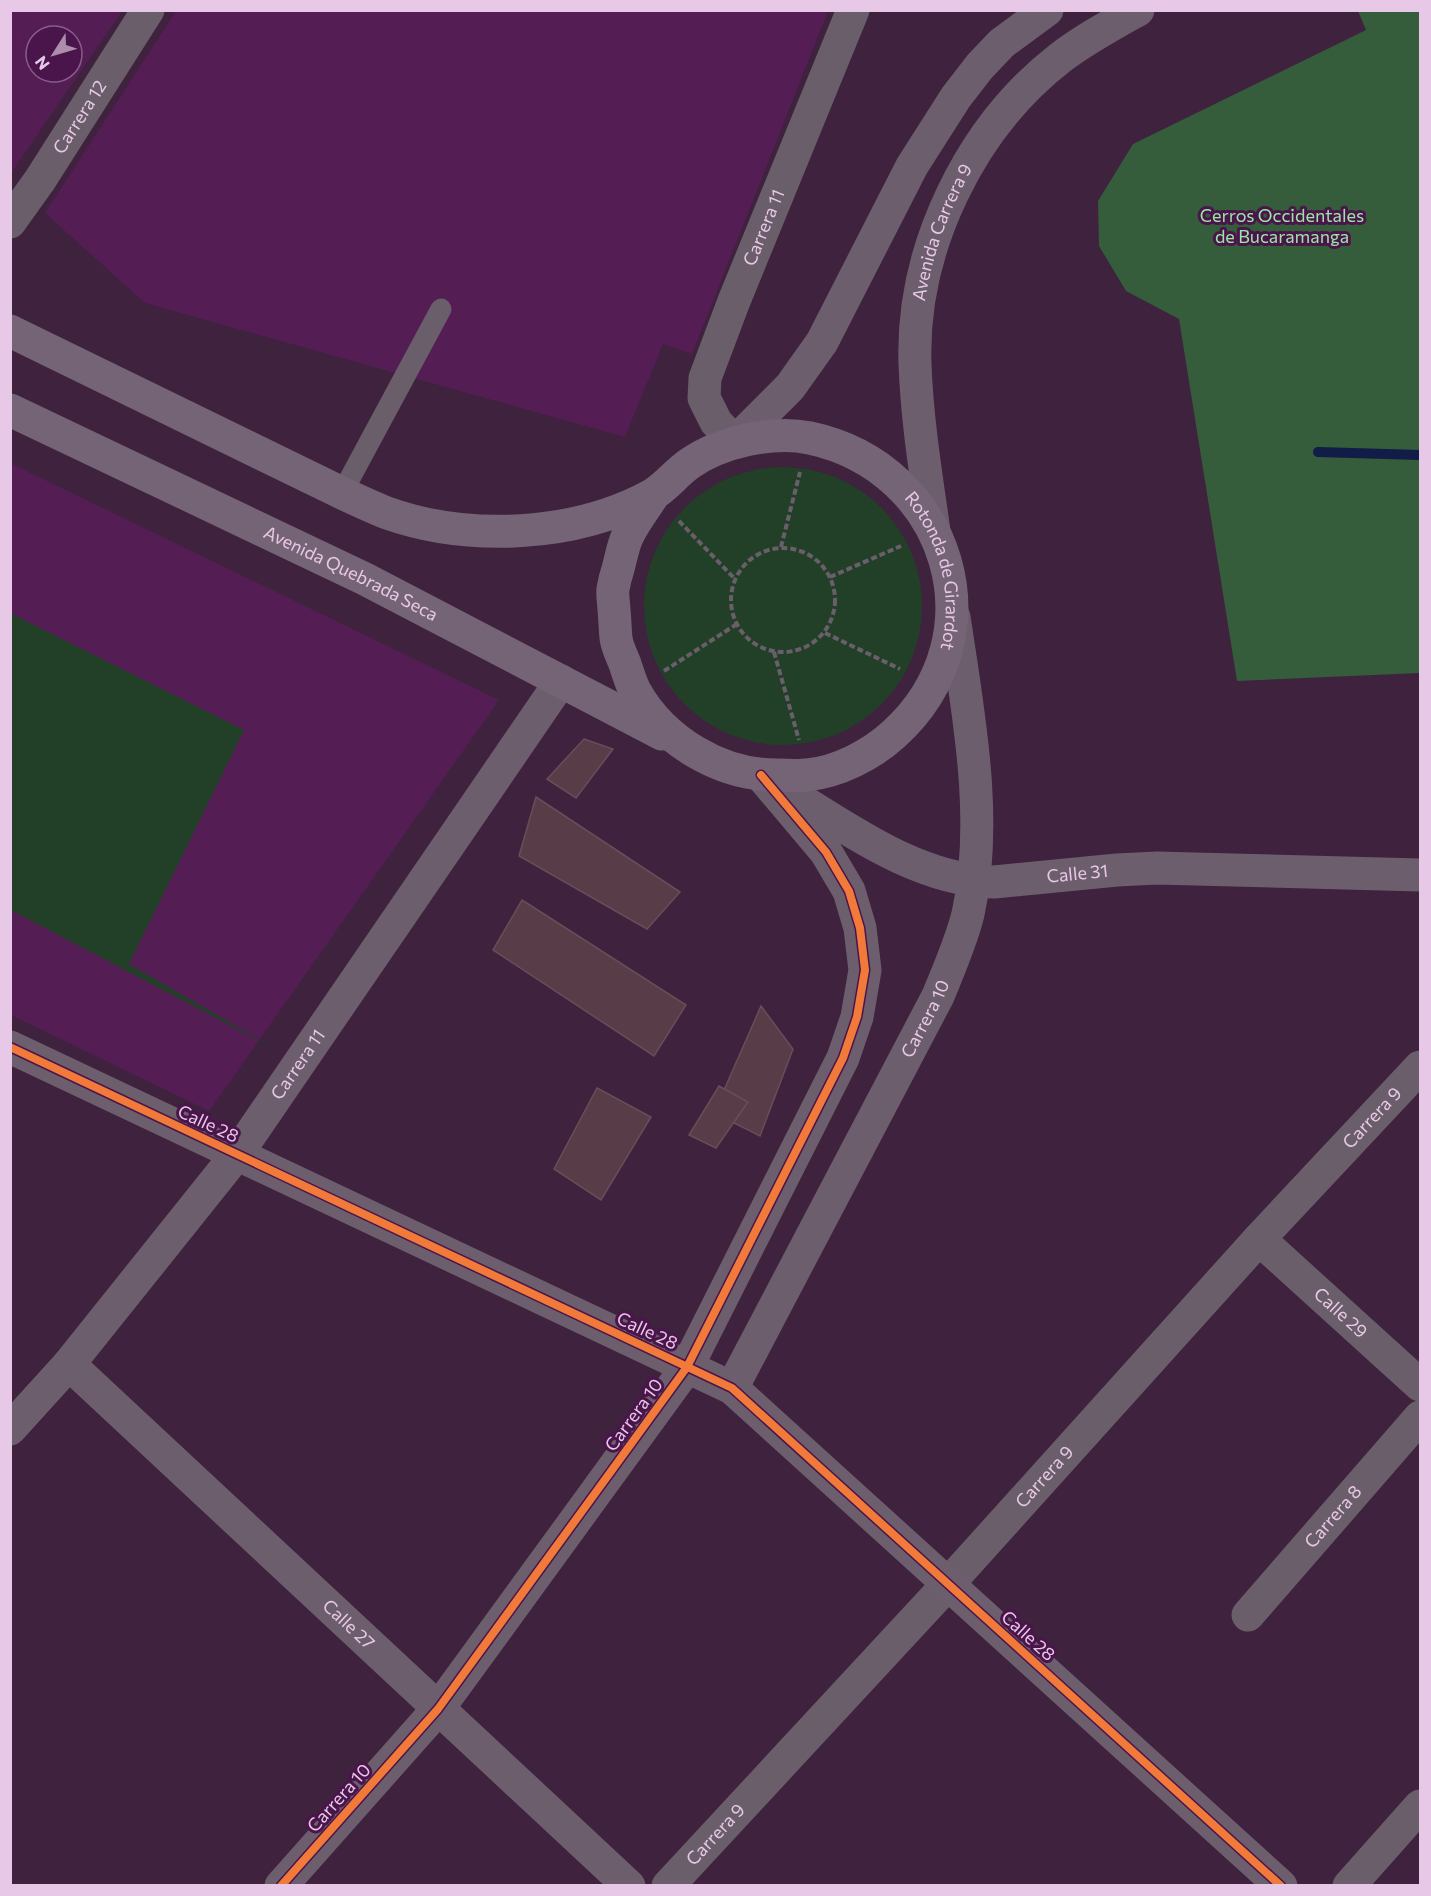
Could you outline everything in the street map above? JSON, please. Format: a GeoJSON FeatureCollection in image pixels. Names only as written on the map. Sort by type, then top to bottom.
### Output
{"type":"FeatureCollection","features":[{"type":"Feature","properties":{"kind":"main road"},"geometry":{"type":"LineString","coordinates":[[10,332],[342,493],[387,513],[431,525],[494,531],[550,528],[595,518],[654,494]]}},
{"type":"Feature","properties":{"kind":"main road","name":"Avenida Quebrada Seca"},"geometry":{"type":"LineString","coordinates":[[10,410],[365,579],[685,746]]}},
{"type":"Feature","properties":{"kind":"main road","name":"Rotonda de Girardot"},"geometry":{"type":"LineString","coordinates":[[772,436],[808,438],[859,454],[903,487],[934,531],[949,570],[953,613],[947,650],[934,685],[911,718],[882,745],[847,765],[809,775],[760,776],[721,765],[685,746],[657,721],[634,690],[616,641],[613,589],[626,538],[654,494],[691,462],[735,442],[772,436]]}},
{"type":"Feature","properties":{"kind":"street","name":"Carrera 12"},"geometry":{"type":"LineString","coordinates":[[10,222],[40,180],[148,10]]}},
{"type":"Feature","properties":{"kind":"street","name":"Carrera 11"},"geometry":{"type":"LineString","coordinates":[[735,442],[716,422],[704,398],[705,378],[734,301],[853,10]]}},
{"type":"Feature","properties":{"kind":"street"},"geometry":{"type":"LineString","coordinates":[[735,442],[790,387],[822,342],[912,166],[956,97],[980,66],[1002,43],[1047,10]]}},
{"type":"Feature","properties":{"kind":"street","name":"Avenida Carrera 9"},"geometry":{"type":"LineString","coordinates":[[934,531],[922,448],[915,362],[918,311],[927,261],[940,223],[956,188],[974,157],[994,126],[1021,94],[1078,45],[1138,10]]}},
{"type":"Feature","properties":{"kind":"street","name":"Carrera 10"},"geometry":{"type":"LineString","coordinates":[[732,1388],[938,996],[968,915],[974,882],[977,811],[968,715],[953,613]]}},
{"type":"Feature","properties":{"kind":"street","name":"Carrera 11"},"geometry":{"type":"LineString","coordinates":[[10,1429],[69,1364],[237,1154],[561,681]]}},
{"type":"Feature","properties":{"kind":"street","name":"Carrera 10"},"geometry":{"type":"LineString","coordinates":[[281,1886],[438,1709],[687,1367],[843,1058],[857,1017],[865,970],[860,928],[849,891],[826,852],[760,776]]}},
{"type":"Feature","properties":{"kind":"street","name":"Calle 31"},"geometry":{"type":"LineString","coordinates":[[760,776],[879,846],[934,872],[974,882],[1157,868],[1420,875]]}},
{"type":"Feature","properties":{"kind":"street","name":"Calle 28"},"geometry":{"type":"LineString","coordinates":[[10,1047],[732,1388],[1281,1886]]}},
{"type":"Feature","properties":{"kind":"street","name":"Carrera 9"},"geometry":{"type":"LineString","coordinates":[[668,1886],[948,1584],[1259,1239],[1420,1067]]}},
{"type":"Feature","properties":{"kind":"street","name":"Calle 29"},"geometry":{"type":"LineString","coordinates":[[1259,1239],[1420,1384]]}},
{"type":"Feature","properties":{"kind":"street","name":"Calle 27"},"geometry":{"type":"LineString","coordinates":[[69,1364],[629,1886]]}},
{"type":"Feature","properties":{"kind":"street","name":"Carrera 8"},"geometry":{"type":"LineString","coordinates":[[1248,1616],[1420,1417]]}},
{"type":"Feature","properties":{"kind":"street"},"geometry":{"type":"LineString","coordinates":[[1349,1886],[1420,1806]]}},
{"type":"Feature","properties":{"kind":"lane"},"geometry":{"type":"LineString","coordinates":[[342,493],[441,309]]}},
{"type":"Feature","properties":{"kind":"path"},"geometry":{"type":"LineString","coordinates":[[781,547],[808,438]]}},
{"type":"Feature","properties":{"kind":"path"},"geometry":{"type":"LineString","coordinates":[[654,494],[735,579]]}},
{"type":"Feature","properties":{"kind":"path"},"geometry":{"type":"LineString","coordinates":[[830,577],[934,531]]}},
{"type":"Feature","properties":{"kind":"path"},"geometry":{"type":"LineString","coordinates":[[781,547],[800,550],[818,561],[830,577],[836,595],[834,615],[825,633],[811,645],[793,652],[774,652],[753,642],[737,624],[731,602],[735,579],[753,557],[781,547]]}},
{"type":"Feature","properties":{"kind":"path"},"geometry":{"type":"LineString","coordinates":[[634,690],[737,624]]}},
{"type":"Feature","properties":{"kind":"path"},"geometry":{"type":"LineString","coordinates":[[825,633],[934,685]]}},
{"type":"Feature","properties":{"kind":"path"},"geometry":{"type":"LineString","coordinates":[[774,652],[809,775]]}},
{"type":"Feature","properties":{"kind":"shaded area"},"geometry":{"type":"Polygon","coordinates":[[[10,11],[122,11],[84,66],[84,24],[24,24],[24,84],[72,84],[11,173],[10,11]]]}},
{"type":"Feature","properties":{"kind":"shaded area"},"geometry":{"type":"Polygon","coordinates":[[[176,11],[828,11],[692,354],[663,344],[625,437],[145,303],[45,213],[176,11]]]}},
{"type":"Feature","properties":{"kind":"shaded area"},"geometry":{"type":"Polygon","coordinates":[[[10,463],[499,700],[209,1111],[11,1015],[10,463]]]}},
{"type":"Feature","properties":{"kind":"green space","name":"Cerros Occidentales de Bucaramanga"},"geometry":{"type":"Polygon","coordinates":[[[1358,11],[1420,11],[1420,673],[1237,681],[1179,319],[1126,291],[1099,246],[1098,201],[1133,144],[1366,30],[1358,11]]]}},
{"type":"Feature","properties":{"kind":"green space"},"geometry":{"type":"Polygon","coordinates":[[[783,467],[823,473],[849,483],[871,498],[891,518],[906,540],[916,566],[922,606],[916,646],[906,672],[891,694],[871,714],[849,729],[823,739],[783,745],[743,739],[717,729],[695,714],[675,694],[660,672],[650,646],[644,606],[650,566],[660,540],[675,518],[695,498],[717,483],[743,473],[783,467]]]}},
{"type":"Feature","properties":{"kind":"green space"},"geometry":{"type":"Polygon","coordinates":[[[10,613],[244,730],[129,964],[277,1050],[11,910],[10,613]]]}},
{"type":"Feature","properties":{"kind":"building"},"geometry":{"type":"Polygon","coordinates":[[[584,739],[613,749],[576,798],[547,779],[584,739]]]}},
{"type":"Feature","properties":{"kind":"building"},"geometry":{"type":"Polygon","coordinates":[[[536,797],[680,892],[647,929],[519,856],[536,797]]]}},
{"type":"Feature","properties":{"kind":"building"},"geometry":{"type":"Polygon","coordinates":[[[522,900],[686,1005],[654,1056],[493,950],[522,900]]]}},
{"type":"Feature","properties":{"kind":"building"},"geometry":{"type":"Polygon","coordinates":[[[761,1006],[793,1049],[760,1136],[714,1113],[761,1006]]]}},
{"type":"Feature","properties":{"kind":"building"},"geometry":{"type":"Polygon","coordinates":[[[719,1086],[748,1102],[716,1148],[689,1135],[719,1086]]]}},
{"type":"Feature","properties":{"kind":"building"},"geometry":{"type":"Polygon","coordinates":[[[597,1088],[651,1117],[601,1200],[554,1169],[597,1088]]]}},
{"type":"Feature","properties":{"kind":"waterway"},"geometry":{"type":"LineString","coordinates":[[1318,452],[1420,455]]}},
{"type":"Feature","properties":{"kind":"cycle path"},"geometry":{"type":"LineString","coordinates":[[281,1886],[438,1709],[687,1367],[843,1058],[857,1017],[865,970],[860,928],[849,891],[826,852],[761,775]]}},
{"type":"Feature","properties":{"kind":"cycle path"},"geometry":{"type":"LineString","coordinates":[[10,1047],[732,1388],[1281,1886]]}}]}
